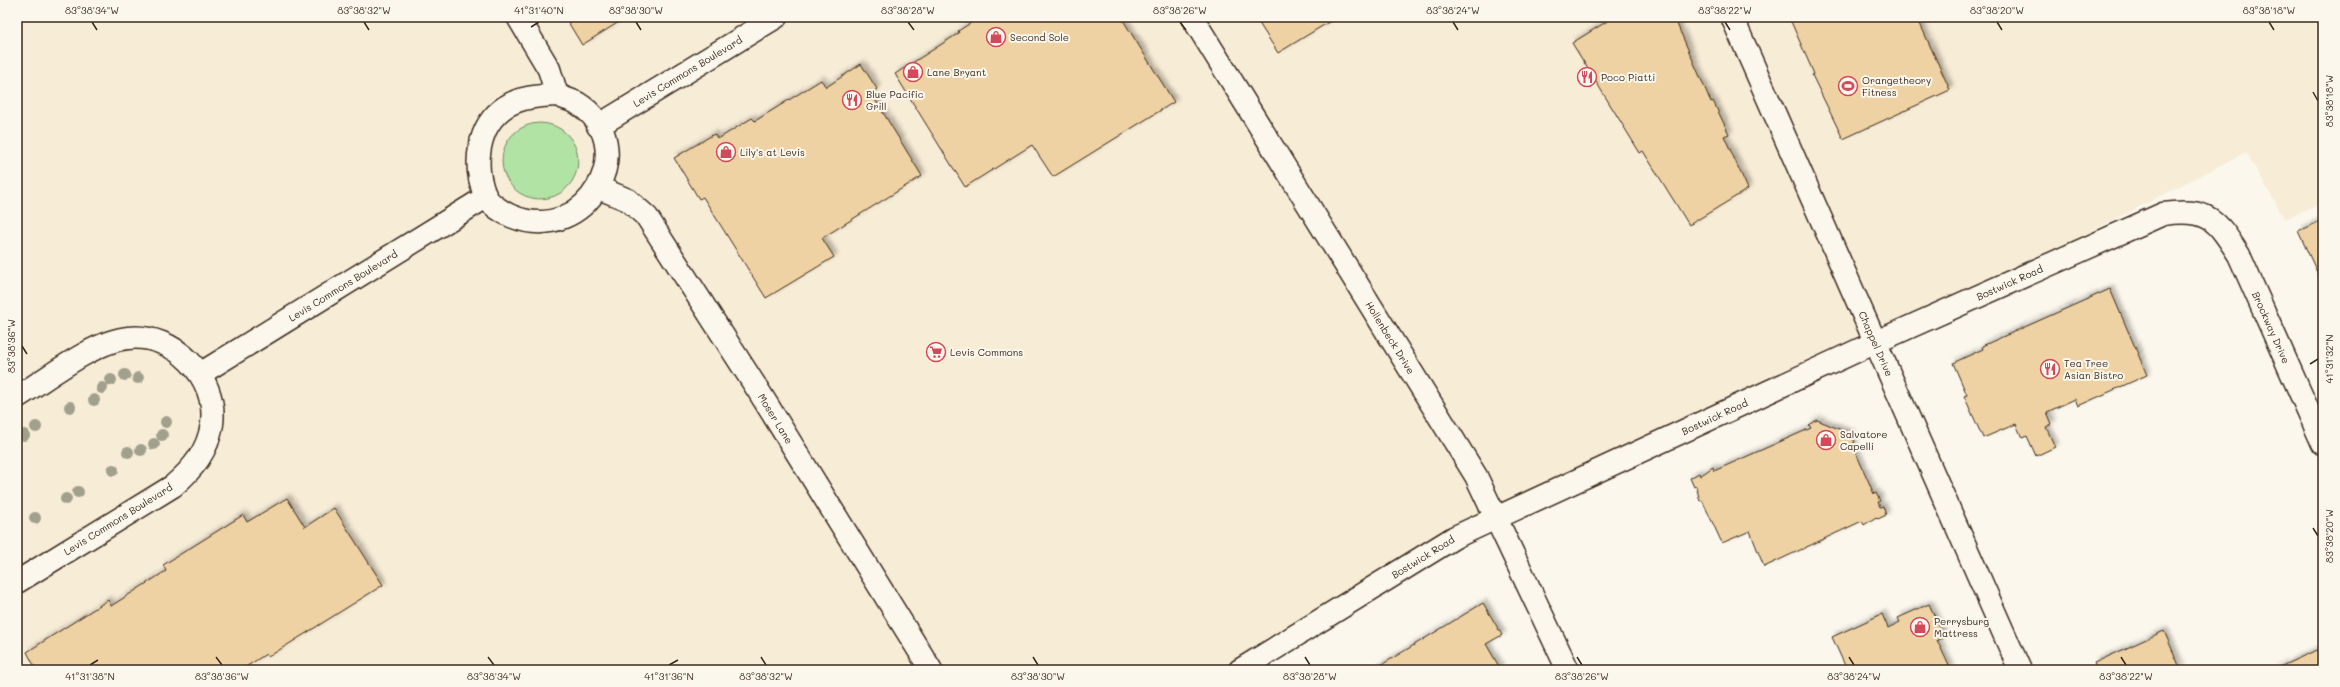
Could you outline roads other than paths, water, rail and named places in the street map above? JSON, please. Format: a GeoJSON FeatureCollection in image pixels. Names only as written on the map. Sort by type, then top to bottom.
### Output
{"type":"FeatureCollection","features":[{"type":"Feature","properties":{"kind":"street"},"geometry":{"type":"LineString","coordinates":[[518,17],[549,69],[557,96]]}},
{"type":"Feature","properties":{"kind":"street","name":"Levis Commons Boulevard"},"geometry":{"type":"LineString","coordinates":[[598,126],[776,17]]}},
{"type":"Feature","properties":{"kind":"street","name":"Hollenbeck Drive"},"geometry":{"type":"LineString","coordinates":[[1192,17],[1476,476],[1568,670]]}},
{"type":"Feature","properties":{"kind":"street","name":"Chappel Drive"},"geometry":{"type":"LineString","coordinates":[[1732,17],[2020,670]]}},
{"type":"Feature","properties":{"kind":"street"},"geometry":{"type":"LineString","coordinates":[[537,96],[557,96],[576,103],[589,113],[598,126],[606,153],[605,168],[599,188],[592,198],[578,210],[565,217],[551,221],[519,219],[501,212],[486,197],[479,175],[478,154],[482,137],[493,118],[505,107],[516,101],[537,96]]}},
{"type":"Feature","properties":{"kind":"street","name":"Moser Lane"},"geometry":{"type":"LineString","coordinates":[[599,188],[628,200],[646,218],[762,396],[931,670]]}},
{"type":"Feature","properties":{"kind":"street","name":"Levis Commons Boulevard"},"geometry":{"type":"LineString","coordinates":[[200,374],[486,197]]}},
{"type":"Feature","properties":{"kind":"street","name":"Bostwick Road"},"geometry":{"type":"LineString","coordinates":[[1240,670],[1455,537],[1496,517],[1876,342],[2144,221],[2163,214],[2185,211],[2210,217]]}},
{"type":"Feature","properties":{"kind":"street","name":"Brockway Drive"},"geometry":{"type":"LineString","coordinates":[[2210,217],[2226,234],[2240,255],[2323,444]]}},
{"type":"Feature","properties":{"kind":"street","name":"Levis Commons Boulevard"},"geometry":{"type":"LineString","coordinates":[[17,398],[103,344],[129,338],[144,337],[171,347],[182,354],[200,374],[210,399],[212,423],[200,457],[188,473],[173,486],[17,582]]}},
{"type":"Feature","properties":{"kind":"place","name":"Second Sole"},"geometry":{"type":"Point","coordinates":[996,37]}},
{"type":"Feature","properties":{"kind":"place","name":"Lane Bryant"},"geometry":{"type":"Point","coordinates":[913,72]}},
{"type":"Feature","properties":{"kind":"place","name":"Poco Piatti"},"geometry":{"type":"Point","coordinates":[1587,77]}},
{"type":"Feature","properties":{"kind":"place","name":"Orangetheory Fitness"},"geometry":{"type":"Point","coordinates":[1848,86]}},
{"type":"Feature","properties":{"kind":"place","name":"Blue Pacific Grill"},"geometry":{"type":"Point","coordinates":[852,100]}},
{"type":"Feature","properties":{"kind":"place","name":"Lily's at Levis"},"geometry":{"type":"Point","coordinates":[726,152]}},
{"type":"Feature","properties":{"kind":"place","name":"Levis Commons"},"geometry":{"type":"Point","coordinates":[936,352]}},
{"type":"Feature","properties":{"kind":"place","name":"Tea Tree Asian Bistro"},"geometry":{"type":"Point","coordinates":[2050,369]}},
{"type":"Feature","properties":{"kind":"place","name":"Salvatore Capelli"},"geometry":{"type":"Point","coordinates":[1826,440]}},
{"type":"Feature","properties":{"kind":"place","name":"Perrysburg Mattress"},"geometry":{"type":"Point","coordinates":[1920,627]}}]}
